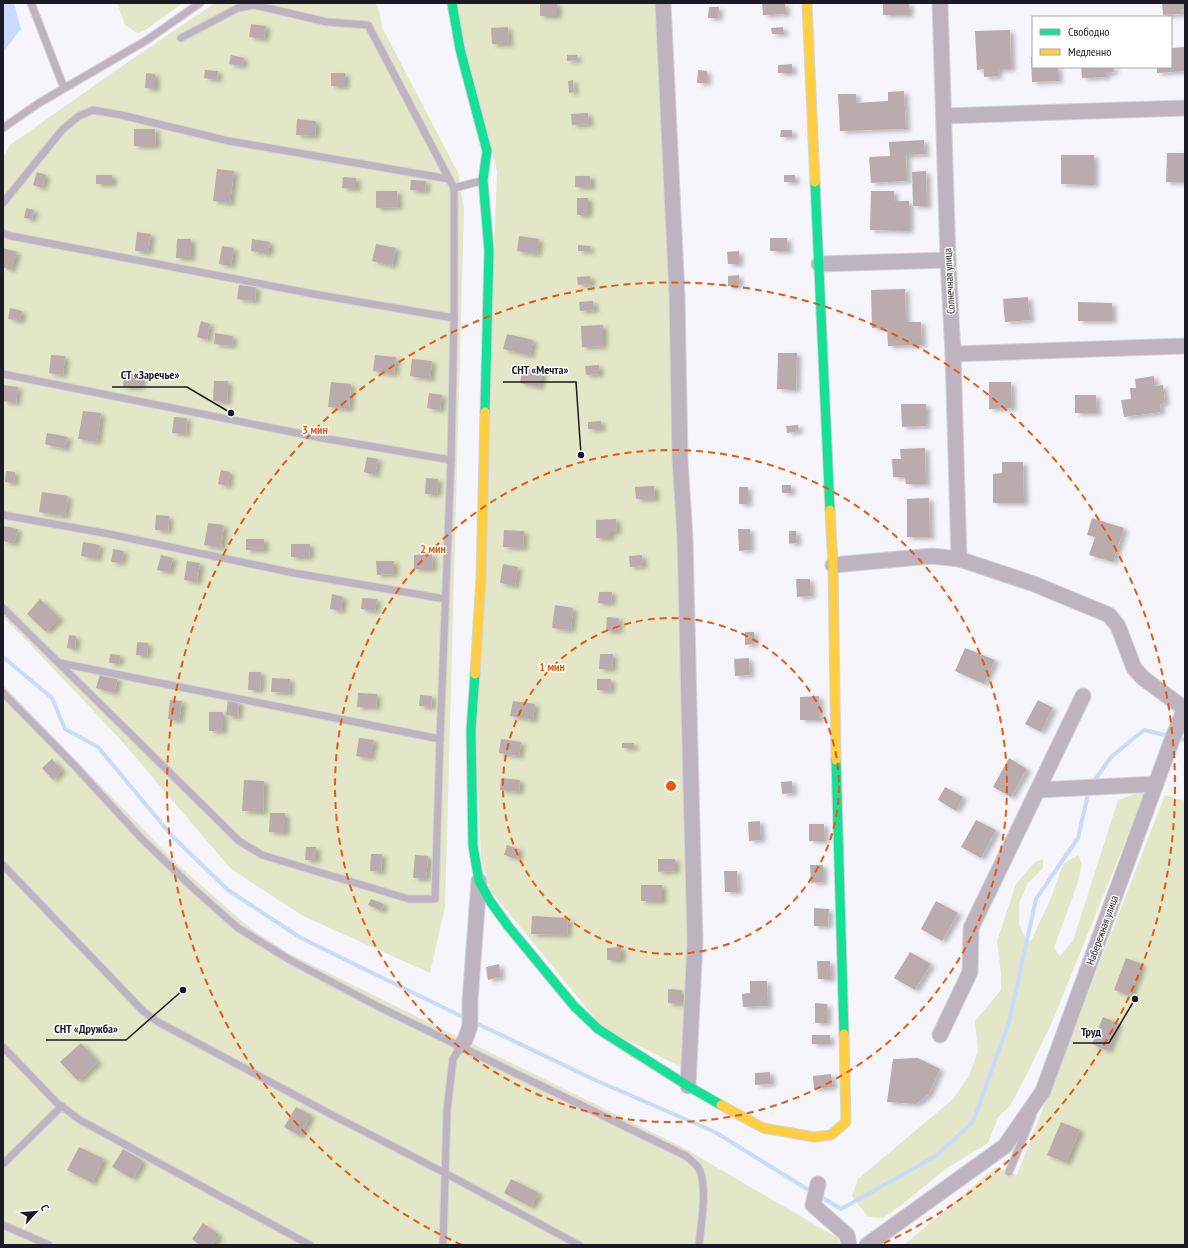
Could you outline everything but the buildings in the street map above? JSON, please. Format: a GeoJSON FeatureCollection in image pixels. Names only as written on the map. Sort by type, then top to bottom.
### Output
{"type":"FeatureCollection","features":[{"type":"Feature","properties":{"kind":"street"},"geometry":{"type":"LineString","coordinates":[[452,3],[460,49],[487,150],[483,180],[489,250],[481,578],[471,730],[473,846],[479,881],[470,1001],[470,1026],[461,1046]]}},
{"type":"Feature","properties":{"kind":"street"},"geometry":{"type":"LineString","coordinates":[[664,3],[676,296],[680,460],[685,546],[695,941],[688,1086]]}},
{"type":"Feature","properties":{"kind":"street"},"geometry":{"type":"LineString","coordinates":[[479,881],[490,901],[508,926],[574,1006],[598,1029],[688,1086],[763,1128],[814,1136],[831,1135],[846,1122],[835,730],[833,565],[807,3]]}},
{"type":"Feature","properties":{"kind":"street","name":"Солнечная улица"},"geometry":{"type":"LineString","coordinates":[[940,3],[959,559]]}},
{"type":"Feature","properties":{"kind":"street"},"geometry":{"type":"LineString","coordinates":[[944,116],[1185,108]]}},
{"type":"Feature","properties":{"kind":"street"},"geometry":{"type":"LineString","coordinates":[[819,264],[948,260]]}},
{"type":"Feature","properties":{"kind":"street"},"geometry":{"type":"LineString","coordinates":[[953,354],[1185,346]]}},
{"type":"Feature","properties":{"kind":"street"},"geometry":{"type":"LineString","coordinates":[[833,565],[932,556],[959,559],[1034,584],[1109,615],[1118,626],[1134,668],[1142,678],[1185,708]]}},
{"type":"Feature","properties":{"kind":"street"},"geometry":{"type":"LineString","coordinates":[[940,1035],[970,972],[971,928],[1083,696]]}},
{"type":"Feature","properties":{"kind":"street","name":"Набережная улица"},"geometry":{"type":"LineString","coordinates":[[867,1245],[1005,1146],[1043,1091],[1142,829],[1156,784],[1185,708]]}},
{"type":"Feature","properties":{"kind":"street"},"geometry":{"type":"LineString","coordinates":[[1038,790],[1156,784]]}},
{"type":"Feature","properties":{"kind":"street"},"geometry":{"type":"LineString","coordinates":[[818,1184],[813,1205],[846,1235],[848,1245]]}},
{"type":"Feature","properties":{"kind":"lane"},"geometry":{"type":"LineString","coordinates":[[31,3],[64,88]]}},
{"type":"Feature","properties":{"kind":"lane"},"geometry":{"type":"LineString","coordinates":[[3,128],[39,103],[147,40],[200,3]]}},
{"type":"Feature","properties":{"kind":"lane"},"geometry":{"type":"LineString","coordinates":[[3,608],[239,841],[262,855],[409,899],[435,899],[451,460],[454,318],[454,188],[368,25],[327,22],[254,5],[238,8],[182,38]]}},
{"type":"Feature","properties":{"kind":"lane"},"geometry":{"type":"LineString","coordinates":[[3,203],[62,130],[79,116],[93,110],[121,115],[229,141],[449,179]]}},
{"type":"Feature","properties":{"kind":"lane"},"geometry":{"type":"LineString","coordinates":[[454,188],[483,180]]}},
{"type":"Feature","properties":{"kind":"lane"},"geometry":{"type":"LineString","coordinates":[[3,234],[311,294],[454,318]]}},
{"type":"Feature","properties":{"kind":"lane"},"geometry":{"type":"LineString","coordinates":[[3,374],[322,438],[451,460]]}},
{"type":"Feature","properties":{"kind":"lane"},"geometry":{"type":"LineString","coordinates":[[3,515],[104,533],[294,573],[445,599]]}},
{"type":"Feature","properties":{"kind":"lane"},"geometry":{"type":"LineString","coordinates":[[60,663],[440,739]]}},
{"type":"Feature","properties":{"kind":"lane"},"geometry":{"type":"LineString","coordinates":[[3,693],[73,764],[141,838],[193,888],[238,928],[290,960],[381,1008],[686,1156],[699,1168],[702,1177],[703,1200],[699,1245]]}},
{"type":"Feature","properties":{"kind":"lane"},"geometry":{"type":"LineString","coordinates":[[3,865],[144,1012],[158,1022],[579,1245]]}},
{"type":"Feature","properties":{"kind":"lane"},"geometry":{"type":"LineString","coordinates":[[443,1245],[447,1110],[453,1059],[461,1046]]}},
{"type":"Feature","properties":{"kind":"lane"},"geometry":{"type":"LineString","coordinates":[[3,1047],[57,1103],[80,1120],[310,1245]]}},
{"type":"Feature","properties":{"kind":"lane"},"geometry":{"type":"LineString","coordinates":[[1009,1172],[1043,1091]]}},
{"type":"Feature","properties":{"kind":"lane"},"geometry":{"type":"LineString","coordinates":[[3,1164],[62,1106]]}},
{"type":"Feature","properties":{"kind":"lane"},"geometry":{"type":"LineString","coordinates":[[3,1225],[49,1245]]}},
{"type":"Feature","properties":{"kind":"green space"},"geometry":{"type":"Polygon","coordinates":[[[117,3],[183,3],[145,30],[137,33],[125,25],[117,3]]]}},
{"type":"Feature","properties":{"kind":"green space"},"geometry":{"type":"Polygon","coordinates":[[[215,3],[375,3],[380,14],[382,27],[458,173],[464,209],[445,907],[430,973],[303,916],[231,869],[119,738],[3,617],[3,157],[10,145],[215,3]]]}},
{"type":"Feature","properties":{"kind":"green space"},"geometry":{"type":"Polygon","coordinates":[[[456,3],[658,3],[694,915],[685,1069],[603,1028],[490,890],[481,859],[476,738],[497,171],[463,45],[456,3]]]}},
{"type":"Feature","properties":{"kind":"green space"},"geometry":{"type":"Polygon","coordinates":[[[3,685],[179,866],[250,928],[288,953],[680,1146],[838,1238],[840,1245],[3,1245],[3,685]]]}},
{"type":"Feature","properties":{"kind":"green space"},"geometry":{"type":"Polygon","coordinates":[[[1146,790],[1053,1020],[1010,1106],[998,1117],[988,1143],[947,1168],[883,1218],[868,1217],[852,1196],[858,1179],[953,1099],[969,1076],[978,1051],[975,1021],[1001,990],[1001,974],[997,941],[1016,884],[1035,862],[1043,859],[1043,868],[1028,883],[1019,903],[1019,924],[1025,937],[1031,941],[1051,898],[1063,864],[1078,855],[1082,864],[1078,882],[1054,948],[1060,956],[1073,941],[1118,800],[1146,790]]]}},
{"type":"Feature","properties":{"kind":"green space"},"geometry":{"type":"Polygon","coordinates":[[[1165,795],[1185,801],[1185,1245],[904,1245],[996,1167],[1017,1175],[1165,795]]]}},
{"type":"Feature","properties":{"kind":"water"},"geometry":{"type":"Polygon","coordinates":[[[3,3],[14,3],[21,29],[3,52],[3,3]]]}},
{"type":"Feature","properties":{"kind":"waterway"},"geometry":{"type":"LineString","coordinates":[[3,657],[52,698],[65,729],[98,747],[172,836],[228,890],[301,938],[467,1019]]}},
{"type":"Feature","properties":{"kind":"waterway"},"geometry":{"type":"LineString","coordinates":[[1092,784],[1111,757],[1144,730],[1185,740]]}},
{"type":"Feature","properties":{"kind":"waterway"},"geometry":{"type":"LineString","coordinates":[[818,1195],[841,1209],[936,1156],[973,1122],[1009,1022],[1036,899],[1078,838],[1089,790]]}},
{"type":"Feature","properties":{"kind":"waterway"},"geometry":{"type":"LineString","coordinates":[[474,1022],[595,1080],[715,1132],[812,1192]]}},
{"type":"Feature","properties":{"kind":"traffic: fast"},"geometry":{"type":"LineString","coordinates":[[452,3],[460,49],[487,151],[483,180],[489,250],[485,412]]}},
{"type":"Feature","properties":{"kind":"traffic: fast"},"geometry":{"type":"LineString","coordinates":[[815,182],[830,510]]}},
{"type":"Feature","properties":{"kind":"traffic: fast"},"geometry":{"type":"LineString","coordinates":[[475,674],[471,730],[473,846],[479,881],[490,901],[508,926],[574,1006],[598,1029],[721,1105]]}},
{"type":"Feature","properties":{"kind":"traffic: fast"},"geometry":{"type":"LineString","coordinates":[[836,760],[844,1034]]}},
{"type":"Feature","properties":{"kind":"traffic: slow"},"geometry":{"type":"LineString","coordinates":[[807,3],[815,182]]}},
{"type":"Feature","properties":{"kind":"traffic: slow"},"geometry":{"type":"LineString","coordinates":[[475,674],[481,578],[485,412]]}},
{"type":"Feature","properties":{"kind":"traffic: slow"},"geometry":{"type":"LineString","coordinates":[[830,510],[833,565],[836,760]]}},
{"type":"Feature","properties":{"kind":"traffic: slow"},"geometry":{"type":"LineString","coordinates":[[721,1105],[763,1128],[814,1137],[831,1135],[846,1122],[844,1034]]}},
{"type":"Feature","properties":{"kind":"place","name":"СТ «Заречье»"},"geometry":{"type":"Point","coordinates":[231,413]}},
{"type":"Feature","properties":{"kind":"place","name":"СНТ «Мечта»"},"geometry":{"type":"Point","coordinates":[581,455]}},
{"type":"Feature","properties":{"kind":"place","name":"СНТ «Дружба»"},"geometry":{"type":"Point","coordinates":[183,990]}},
{"type":"Feature","properties":{"kind":"place","name":"Труд"},"geometry":{"type":"Point","coordinates":[1135,999]}}]}
